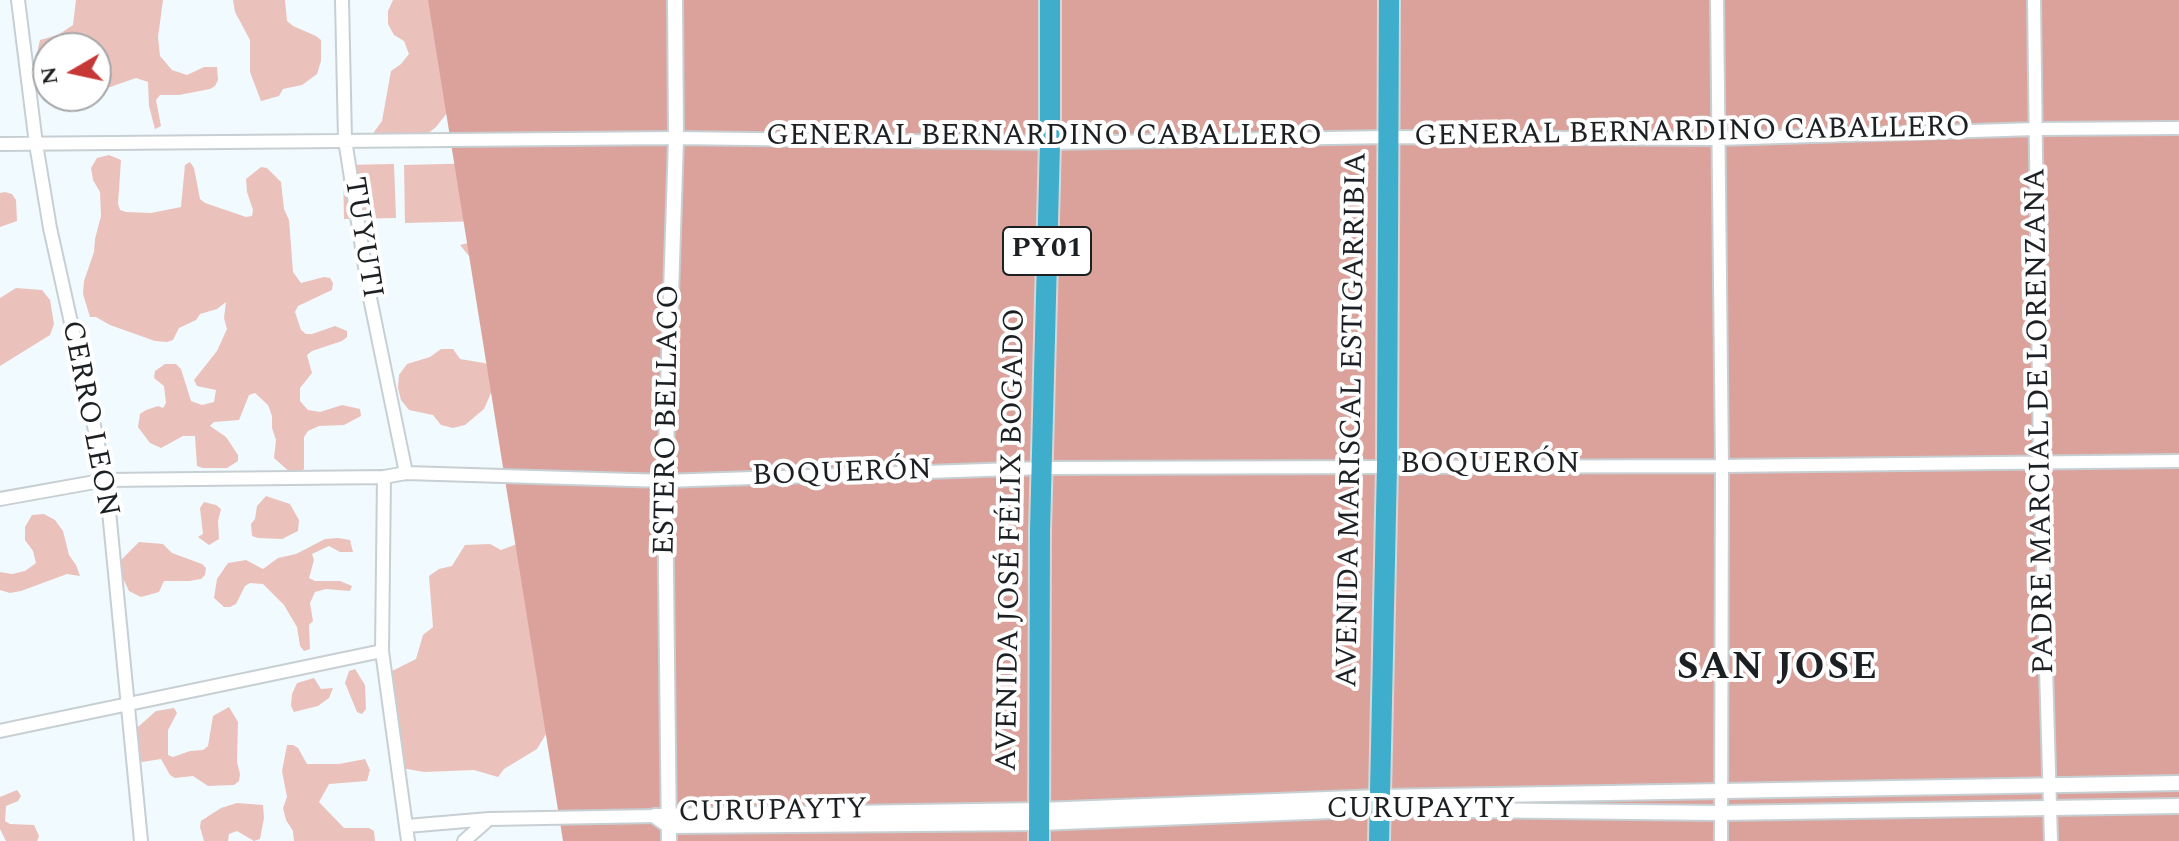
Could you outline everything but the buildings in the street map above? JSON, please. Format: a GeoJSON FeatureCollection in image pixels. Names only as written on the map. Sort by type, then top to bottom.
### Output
{"type":"FeatureCollection","features":[{"type":"Feature","properties":{"kind":"highway","name":"AVENIDA JOSÉ FÉLIX BOGADO"},"geometry":{"type":"LineString","coordinates":[[1039,825],[1040,530],[1050,143],[1050,0]]}},
{"type":"Feature","properties":{"kind":"highway","name":"AVENIDA MARISCAL ESTIGARRIBIA"},"geometry":{"type":"LineString","coordinates":[[1379,841],[1387,466],[1389,0]]}},
{"type":"Feature","properties":{"kind":"street","name":"CERRO LEON"},"geometry":{"type":"LineString","coordinates":[[18,0],[36,144],[55,254],[106,480],[141,841]]}},
{"type":"Feature","properties":{"kind":"street","name":"TUYUTI"},"geometry":{"type":"LineString","coordinates":[[342,0],[345,140],[370,298],[406,473]]}},
{"type":"Feature","properties":{"kind":"street","name":"ESTERO BELLACO"},"geometry":{"type":"LineString","coordinates":[[666,824],[661,481],[676,138],[675,0]]}},
{"type":"Feature","properties":{"kind":"street"},"geometry":{"type":"LineString","coordinates":[[1717,0],[1722,466],[1721,841]]}},
{"type":"Feature","properties":{"kind":"street","name":"PADRE MARCIAL DE LORENZANA"},"geometry":{"type":"LineString","coordinates":[[2034,0],[2040,461],[2051,841]]}},
{"type":"Feature","properties":{"kind":"street","name":"GENERAL BERNARDINO CABALLERO"},"geometry":{"type":"LineString","coordinates":[[0,144],[676,138],[1050,143],[1388,137],[1717,139],[2036,129],[2179,128]]}},
{"type":"Feature","properties":{"kind":"street","name":"BOQUERÓN"},"geometry":{"type":"LineString","coordinates":[[0,499],[106,480],[384,477],[406,473],[661,481],[1043,468],[2179,461]]}},
{"type":"Feature","properties":{"kind":"street"},"geometry":{"type":"LineString","coordinates":[[384,477],[382,651],[408,841]]}},
{"type":"Feature","properties":{"kind":"street"},"geometry":{"type":"LineString","coordinates":[[0,731],[382,651]]}},
{"type":"Feature","properties":{"kind":"street","name":"CURUPAYTY"},"geometry":{"type":"LineString","coordinates":[[666,824],[1039,825],[1380,803],[1720,790],[2179,783]]}},
{"type":"Feature","properties":{"kind":"street","name":"CURUPAYTY"},"geometry":{"type":"LineString","coordinates":[[1380,803],[1720,813],[2179,806]]}},
{"type":"Feature","properties":{"kind":"street"},"geometry":{"type":"LineString","coordinates":[[407,826],[489,819],[666,824]]}},
{"type":"Feature","properties":{"kind":"street"},"geometry":{"type":"LineString","coordinates":[[464,841],[489,819]]}},
{"type":"Feature","properties":{"kind":"shaded area"},"geometry":{"type":"Polygon","coordinates":[[[76,0],[163,0],[158,37],[160,56],[172,70],[187,75],[204,67],[217,67],[218,80],[210,89],[160,95],[156,100],[161,126],[155,129],[149,106],[148,82],[136,78],[112,86],[112,32],[62,32],[73,25],[76,0]]]}},
{"type":"Feature","properties":{"kind":"shaded area"},"geometry":{"type":"Polygon","coordinates":[[[233,0],[285,0],[287,21],[321,40],[321,61],[317,74],[302,85],[283,89],[279,96],[261,101],[250,72],[250,40],[235,12],[233,0]]]}},
{"type":"Feature","properties":{"kind":"shaded area"},"geometry":{"type":"Polygon","coordinates":[[[393,0],[479,0],[451,108],[436,127],[416,143],[380,143],[374,132],[382,121],[391,71],[409,54],[404,41],[394,35],[388,24],[388,11],[393,0]]]}},
{"type":"Feature","properties":{"kind":"shaded area"},"geometry":{"type":"Polygon","coordinates":[[[428,0],[2179,0],[2179,841],[563,841],[428,0]]]}},
{"type":"Feature","properties":{"kind":"shaded area"},"geometry":{"type":"Polygon","coordinates":[[[109,155],[121,160],[118,204],[120,210],[126,212],[151,213],[181,207],[185,165],[190,162],[200,199],[246,217],[252,216],[253,210],[246,179],[261,167],[267,168],[281,182],[284,209],[289,220],[293,272],[301,283],[324,277],[330,278],[333,283],[332,290],[298,306],[295,312],[301,330],[312,334],[335,326],[347,331],[347,337],[342,341],[307,355],[312,373],[300,388],[300,401],[308,410],[320,412],[342,405],[360,409],[361,416],[344,425],[319,426],[308,431],[304,437],[304,469],[298,473],[292,474],[274,458],[276,440],[272,416],[268,405],[255,393],[249,395],[239,420],[214,422],[210,426],[226,437],[238,455],[238,461],[227,468],[197,466],[195,436],[183,436],[161,448],[150,443],[138,427],[140,414],[158,406],[163,408],[166,403],[164,386],[154,378],[155,371],[165,364],[176,364],[181,369],[191,401],[202,405],[214,402],[216,390],[197,386],[194,380],[217,351],[227,329],[224,318],[226,302],[179,328],[173,340],[167,342],[155,341],[90,317],[83,294],[84,281],[101,216],[100,192],[91,168],[97,158],[109,155]]]}},
{"type":"Feature","properties":{"kind":"shaded area"},"geometry":{"type":"Polygon","coordinates":[[[483,163],[484,221],[405,223],[404,165],[483,163]]]}},
{"type":"Feature","properties":{"kind":"shaded area"},"geometry":{"type":"Polygon","coordinates":[[[394,164],[396,218],[344,219],[343,165],[394,164]]]}},
{"type":"Feature","properties":{"kind":"shaded area"},"geometry":{"type":"Polygon","coordinates":[[[554,166],[570,186],[570,223],[566,234],[557,243],[560,255],[571,258],[584,255],[595,261],[587,269],[576,273],[571,283],[588,327],[594,337],[618,340],[640,349],[636,373],[613,380],[586,404],[582,416],[565,433],[553,432],[544,423],[536,400],[528,391],[505,383],[494,386],[484,409],[465,425],[453,428],[441,425],[433,415],[409,410],[401,400],[398,388],[399,375],[407,364],[430,357],[441,349],[453,349],[460,359],[484,363],[508,372],[521,350],[522,325],[512,303],[504,264],[493,259],[469,256],[460,245],[472,242],[478,230],[504,201],[504,179],[524,169],[554,166]]]}},
{"type":"Feature","properties":{"kind":"shaded area"},"geometry":{"type":"Polygon","coordinates":[[[0,193],[12,194],[16,200],[17,221],[0,227],[0,193]]]}},
{"type":"Feature","properties":{"kind":"shaded area"},"geometry":{"type":"Polygon","coordinates":[[[16,288],[42,290],[50,300],[54,324],[50,335],[0,366],[0,298],[16,288]]]}},
{"type":"Feature","properties":{"kind":"shaded area"},"geometry":{"type":"Polygon","coordinates":[[[266,496],[290,504],[299,520],[298,531],[282,539],[252,536],[251,524],[257,506],[266,496]]]}},
{"type":"Feature","properties":{"kind":"shaded area"},"geometry":{"type":"Polygon","coordinates":[[[204,502],[221,509],[219,539],[209,545],[198,537],[203,534],[200,508],[204,502]]]}},
{"type":"Feature","properties":{"kind":"shaded area"},"geometry":{"type":"Polygon","coordinates":[[[44,514],[55,520],[63,531],[69,555],[80,576],[67,574],[10,593],[0,590],[0,572],[12,574],[25,571],[36,563],[33,551],[25,540],[25,527],[32,515],[44,514]]]}},
{"type":"Feature","properties":{"kind":"shaded area"},"geometry":{"type":"Polygon","coordinates":[[[325,539],[350,540],[353,552],[340,552],[329,546],[312,554],[314,560],[309,578],[315,581],[340,581],[352,586],[350,591],[326,589],[315,592],[310,603],[313,621],[309,625],[310,649],[304,651],[300,646],[297,627],[284,605],[263,584],[250,583],[245,586],[236,604],[230,607],[224,607],[214,598],[217,579],[228,563],[246,560],[263,569],[278,558],[296,554],[325,539]]]}},
{"type":"Feature","properties":{"kind":"shaded area"},"geometry":{"type":"Polygon","coordinates":[[[525,541],[549,729],[537,749],[504,769],[498,777],[474,770],[424,772],[391,766],[382,676],[416,659],[423,635],[433,627],[429,576],[439,569],[452,566],[465,545],[490,544],[501,550],[525,541]]]}},
{"type":"Feature","properties":{"kind":"shaded area"},"geometry":{"type":"Polygon","coordinates":[[[139,542],[163,544],[172,553],[202,564],[206,568],[205,575],[189,581],[164,581],[159,592],[141,597],[129,591],[121,574],[121,560],[139,542]]]}},
{"type":"Feature","properties":{"kind":"shaded area"},"geometry":{"type":"Polygon","coordinates":[[[355,669],[365,685],[366,709],[362,714],[357,712],[345,683],[349,671],[355,669]]]}},
{"type":"Feature","properties":{"kind":"shaded area"},"geometry":{"type":"Polygon","coordinates":[[[314,678],[321,689],[333,688],[329,698],[318,706],[294,712],[292,694],[297,683],[314,678]]]}},
{"type":"Feature","properties":{"kind":"shaded area"},"geometry":{"type":"Polygon","coordinates":[[[229,707],[238,722],[237,762],[240,774],[239,781],[234,785],[208,786],[193,776],[175,778],[161,759],[142,762],[137,759],[132,738],[138,727],[156,711],[174,708],[177,713],[168,730],[168,755],[173,757],[208,746],[213,716],[229,707]]]}},
{"type":"Feature","properties":{"kind":"shaded area"},"geometry":{"type":"Polygon","coordinates":[[[287,745],[298,748],[307,764],[339,764],[365,759],[370,770],[367,781],[329,784],[319,802],[344,828],[369,828],[374,831],[375,841],[294,841],[283,808],[287,797],[282,771],[287,745]]]}},
{"type":"Feature","properties":{"kind":"shaded area"},"geometry":{"type":"Polygon","coordinates":[[[17,790],[21,796],[18,801],[6,806],[5,821],[34,825],[39,836],[37,841],[6,841],[0,829],[0,797],[17,790]]]}},
{"type":"Feature","properties":{"kind":"shaded area"},"geometry":{"type":"Polygon","coordinates":[[[237,803],[263,805],[260,839],[254,841],[237,831],[229,834],[228,841],[204,841],[201,821],[221,808],[237,803]]]}},
{"type":"Feature","properties":{"kind":"district","name":"SAN JOSE"},"geometry":{"type":"Point","coordinates":[1778,671]}}]}
